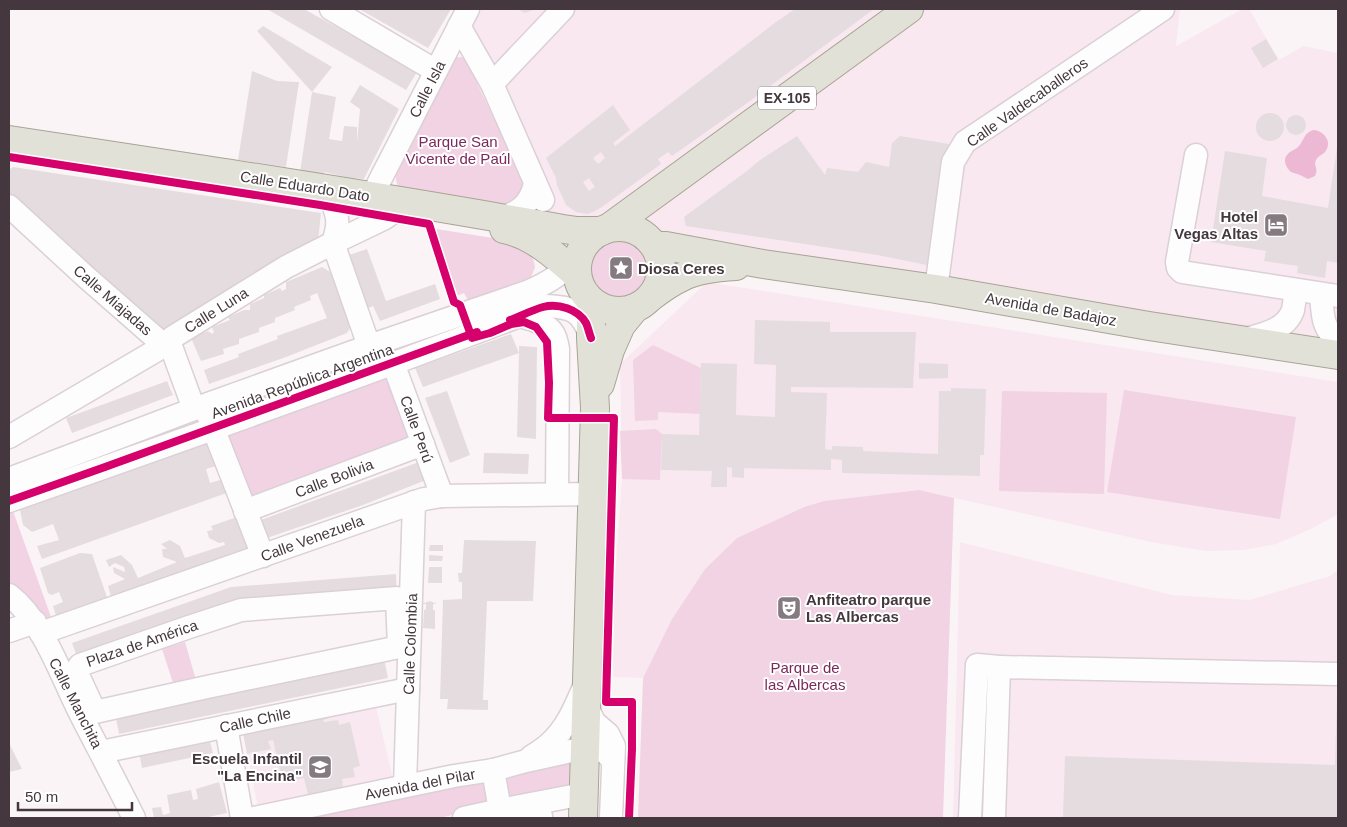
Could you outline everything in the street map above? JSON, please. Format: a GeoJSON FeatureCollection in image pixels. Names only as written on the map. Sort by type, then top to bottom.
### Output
{"type":"FeatureCollection","features":[{"type":"Feature","properties":{"kind":"main road","name":"EX-105"},"geometry":{"type":"LineString","coordinates":[[604,230],[910,9]]}},
{"type":"Feature","properties":{"kind":"main road","name":"Calle Eduardo Dato"},"geometry":{"type":"LineString","coordinates":[[10,149],[384,203],[502,218],[544,216],[577,231],[604,230]]}},
{"type":"Feature","properties":{"kind":"main road","name":"Calle Eduardo Dato"},"geometry":{"type":"LineString","coordinates":[[10,149],[330,200],[384,203],[514,230],[544,216]]}},
{"type":"Feature","properties":{"kind":"main road","name":"EX-105"},"geometry":{"type":"LineString","coordinates":[[648,239],[641,225],[647,206],[665,187]]}},
{"type":"Feature","properties":{"kind":"main road","name":"Calle Eduardo Dato"},"geometry":{"type":"LineString","coordinates":[[544,216],[559,258],[579,274]]}},
{"type":"Feature","properties":{"kind":"main road"},"geometry":{"type":"LineString","coordinates":[[583,806],[595,408],[591,338],[579,274],[585,244],[593,236],[604,230],[613,227],[624,227],[633,229],[659,246],[763,264]]}},
{"type":"Feature","properties":{"kind":"main road"},"geometry":{"type":"LineString","coordinates":[[595,408],[604,369],[621,325],[658,286],[661,274],[660,262],[658,253],[648,239]]}},
{"type":"Feature","properties":{"kind":"main road","name":"Avenida de Badajoz"},"geometry":{"type":"LineString","coordinates":[[763,264],[1338,355]]}},
{"type":"Feature","properties":{"kind":"main road"},"geometry":{"type":"LineString","coordinates":[[579,274],[599,306],[610,311],[622,312],[643,302],[671,282],[689,274],[723,266],[763,264]]}},
{"type":"Feature","properties":{"kind":"street"},"geometry":{"type":"LineString","coordinates":[[331,9],[436,71]]}},
{"type":"Feature","properties":{"kind":"street"},"geometry":{"type":"LineString","coordinates":[[492,84],[563,9]]}},
{"type":"Feature","properties":{"kind":"street","name":"Calle Valdecaballeros"},"geometry":{"type":"LineString","coordinates":[[936,290],[953,162],[965,142],[1163,9]]}},
{"type":"Feature","properties":{"kind":"street"},"geometry":{"type":"LineString","coordinates":[[463,17],[492,84],[544,216],[542,258],[544,268],[542,275],[530,285],[504,299]]}},
{"type":"Feature","properties":{"kind":"street","name":"Calle Isla"},"geometry":{"type":"LineString","coordinates":[[384,203],[379,182],[463,17]]}},
{"type":"Feature","properties":{"kind":"street"},"geometry":{"type":"LineString","coordinates":[[1196,155],[1177,262],[1178,268],[1182,272],[1330,295],[1323,317],[1332,333],[1322,337],[1312,347],[1300,349],[1290,338],[1288,331],[1288,320],[1292,311],[1296,290]]}},
{"type":"Feature","properties":{"kind":"street"},"geometry":{"type":"LineString","coordinates":[[502,218],[517,212],[533,194],[544,216]]}},
{"type":"Feature","properties":{"kind":"street"},"geometry":{"type":"LineString","coordinates":[[330,200],[338,218],[333,243],[369,346]]}},
{"type":"Feature","properties":{"kind":"street","name":"Calle Luna"},"geometry":{"type":"LineString","coordinates":[[9,437],[166,344],[173,337],[286,267],[383,219],[384,203]]}},
{"type":"Feature","properties":{"kind":"street","name":"Calle Miajadas"},"geometry":{"type":"LineString","coordinates":[[9,206],[86,277],[158,340],[172,349],[199,407],[213,428]]}},
{"type":"Feature","properties":{"kind":"street","name":"Avenida República Argentina"},"geometry":{"type":"LineString","coordinates":[[9,479],[199,407],[527,292],[556,277],[579,274]]}},
{"type":"Feature","properties":{"kind":"street","name":"Avenida República Argentina"},"geometry":{"type":"LineString","coordinates":[[9,500],[569,298],[579,274]]}},
{"type":"Feature","properties":{"kind":"street","name":"Avenida República Argentina"},"geometry":{"type":"LineString","coordinates":[[545,306],[560,306],[579,314],[586,324],[591,338]]}},
{"type":"Feature","properties":{"kind":"street"},"geometry":{"type":"LineString","coordinates":[[520,316],[532,319],[548,327],[556,339],[558,349],[557,494]]}},
{"type":"Feature","properties":{"kind":"street"},"geometry":{"type":"LineString","coordinates":[[1241,340],[1268,332],[1288,320]]}},
{"type":"Feature","properties":{"kind":"street","name":"Calle Perú"},"geometry":{"type":"LineString","coordinates":[[393,363],[442,496]]}},
{"type":"Feature","properties":{"kind":"street"},"geometry":{"type":"LineString","coordinates":[[213,428],[263,556]]}},
{"type":"Feature","properties":{"kind":"street","name":"Calle Bolivia"},"geometry":{"type":"LineString","coordinates":[[245,511],[423,444]]}},
{"type":"Feature","properties":{"kind":"street","name":"Calle Venezuela"},"geometry":{"type":"LineString","coordinates":[[9,630],[38,628],[263,556],[414,502],[442,496],[593,494]]}},
{"type":"Feature","properties":{"kind":"street","name":"Calle Colombia"},"geometry":{"type":"LineString","coordinates":[[405,786],[414,502]]}},
{"type":"Feature","properties":{"kind":"street","name":"Calle Manchita"},"geometry":{"type":"LineString","coordinates":[[9,594],[30,616],[38,628],[134,818]]}},
{"type":"Feature","properties":{"kind":"street","name":"Plaza de América"},"geometry":{"type":"LineString","coordinates":[[396,598],[399,647],[95,712],[76,671],[80,665],[241,610],[396,598]]}},
{"type":"Feature","properties":{"kind":"street"},"geometry":{"type":"LineString","coordinates":[[970,818],[977,665],[1338,674]]}},
{"type":"Feature","properties":{"kind":"street"},"geometry":{"type":"LineString","coordinates":[[994,818],[999,667]]}},
{"type":"Feature","properties":{"kind":"street","name":"Calle Chile"},"geometry":{"type":"LineString","coordinates":[[101,752],[408,689]]}},
{"type":"Feature","properties":{"kind":"street"},"geometry":{"type":"LineString","coordinates":[[526,761],[550,744],[564,729],[586,693]]}},
{"type":"Feature","properties":{"kind":"street"},"geometry":{"type":"LineString","coordinates":[[586,693],[594,722],[608,734],[614,746],[611,818]]}},
{"type":"Feature","properties":{"kind":"street"},"geometry":{"type":"LineString","coordinates":[[226,726],[242,818]]}},
{"type":"Feature","properties":{"kind":"street"},"geometry":{"type":"LineString","coordinates":[[585,748],[594,748],[607,752],[613,761]]}},
{"type":"Feature","properties":{"kind":"street","name":"Avenida del Pilar"},"geometry":{"type":"LineString","coordinates":[[254,818],[405,786],[493,770],[585,748]]}},
{"type":"Feature","properties":{"kind":"street"},"geometry":{"type":"LineString","coordinates":[[493,770],[500,810]]}},
{"type":"Feature","properties":{"kind":"street"},"geometry":{"type":"LineString","coordinates":[[972,787],[995,788]]}},
{"type":"Feature","properties":{"kind":"street"},"geometry":{"type":"LineString","coordinates":[[464,818],[500,810],[583,806]]}},
{"type":"Feature","properties":{"kind":"street"},"geometry":{"type":"LineString","coordinates":[[500,810],[542,818]]}},
{"type":"Feature","properties":{"kind":"shaded area"},"geometry":{"type":"Polygon","coordinates":[[[468,9],[1180,9],[1176,46],[1242,9],[1249,9],[1279,60],[1303,46],[1338,53],[1338,355],[645,236],[633,229],[551,215],[459,26],[468,9]]]}},
{"type":"Feature","properties":{"kind":"shaded area"},"geometry":{"type":"Polygon","coordinates":[[[1314,130],[1324,135],[1328,144],[1325,152],[1316,160],[1315,176],[1308,179],[1291,172],[1286,166],[1285,158],[1298,147],[1308,133],[1314,130]]]}},
{"type":"Feature","properties":{"kind":"shaded area"},"geometry":{"type":"Polygon","coordinates":[[[707,282],[1338,382],[1338,514],[1311,529],[1276,544],[1244,550],[1206,551],[1151,542],[919,490],[824,501],[804,507],[737,538],[705,569],[672,619],[643,678],[613,677],[614,592],[622,479],[620,364],[707,282]]]}},
{"type":"Feature","properties":{"kind":"shaded area"},"geometry":{"type":"Polygon","coordinates":[[[960,542],[1172,595],[1249,600],[1330,576],[1338,570],[1338,818],[953,818],[960,542]]]}},
{"type":"Feature","properties":{"kind":"shaded area","name":"Escuela Infantil \"La Encina\""},"geometry":{"type":"Polygon","coordinates":[[[375,702],[393,779],[258,808],[242,728],[375,702]]]}},
{"type":"Feature","properties":{"kind":"green space","name":"Parque San Vicente de Paúl"},"geometry":{"type":"Polygon","coordinates":[[[461,57],[466,59],[526,187],[516,204],[505,204],[398,187],[396,172],[454,58],[461,57]]]}},
{"type":"Feature","properties":{"kind":"green space"},"geometry":{"type":"Polygon","coordinates":[[[424,227],[511,241],[532,256],[535,267],[531,277],[526,281],[469,302],[464,293],[450,299],[424,227]]]}},
{"type":"Feature","properties":{"kind":"green space"},"geometry":{"type":"Polygon","coordinates":[[[613,227],[633,229],[644,236],[656,252],[661,267],[658,286],[622,311],[610,311],[599,306],[583,292],[580,286],[582,249],[585,244],[613,227]]]}},
{"type":"Feature","properties":{"kind":"green space"},"geometry":{"type":"Polygon","coordinates":[[[653,345],[701,368],[700,414],[658,412],[658,420],[635,421],[633,360],[653,345]]]}},
{"type":"Feature","properties":{"kind":"green space"},"geometry":{"type":"Polygon","coordinates":[[[391,372],[417,441],[250,504],[222,433],[391,372]]]}},
{"type":"Feature","properties":{"kind":"green space"},"geometry":{"type":"Polygon","coordinates":[[[1124,390],[1296,417],[1280,519],[1107,492],[1124,390]]]}},
{"type":"Feature","properties":{"kind":"green space"},"geometry":{"type":"Polygon","coordinates":[[[1002,391],[1107,393],[1104,494],[999,491],[1002,391]]]}},
{"type":"Feature","properties":{"kind":"green space"},"geometry":{"type":"Polygon","coordinates":[[[656,429],[662,434],[660,480],[622,479],[620,431],[656,429]]]}},
{"type":"Feature","properties":{"kind":"green space","name":"Parque de las Albercas"},"geometry":{"type":"Polygon","coordinates":[[[919,490],[954,498],[943,818],[638,818],[643,678],[672,619],[705,569],[737,538],[804,507],[824,501],[919,490]]]}},
{"type":"Feature","properties":{"kind":"green space"},"geometry":{"type":"Polygon","coordinates":[[[9,500],[55,628],[9,595],[9,500]]]}},
{"type":"Feature","properties":{"kind":"green space"},"geometry":{"type":"Polygon","coordinates":[[[185,642],[196,680],[174,686],[162,649],[185,642]]]}},
{"type":"Feature","properties":{"kind":"green space"},"geometry":{"type":"Polygon","coordinates":[[[570,757],[576,787],[510,802],[504,774],[570,757]]]}},
{"type":"Feature","properties":{"kind":"green space"},"geometry":{"type":"Polygon","coordinates":[[[485,779],[489,804],[484,808],[439,818],[282,818],[485,779]]]}},
{"type":"Feature","properties":{"kind":"building"},"geometry":{"type":"Polygon","coordinates":[[[267,9],[304,9],[417,72],[406,90],[267,9]]]}},
{"type":"Feature","properties":{"kind":"building"},"geometry":{"type":"Polygon","coordinates":[[[359,9],[451,9],[428,48],[359,9]]]}},
{"type":"Feature","properties":{"kind":"building"},"geometry":{"type":"Polygon","coordinates":[[[517,9],[536,9],[525,13],[517,9]]]}},
{"type":"Feature","properties":{"kind":"building"},"geometry":{"type":"Polygon","coordinates":[[[795,9],[874,9],[672,156],[668,152],[658,159],[661,164],[602,207],[587,214],[576,212],[566,205],[546,158],[613,105],[630,130],[613,143],[615,146],[795,9]],[[601,152],[593,158],[598,164],[605,158],[601,152]],[[589,178],[583,182],[589,191],[595,187],[589,178]]]}},
{"type":"Feature","properties":{"kind":"building"},"geometry":{"type":"Polygon","coordinates":[[[263,26],[332,67],[312,92],[257,31],[263,26]]]}},
{"type":"Feature","properties":{"kind":"building"},"geometry":{"type":"Polygon","coordinates":[[[1266,39],[1278,59],[1263,68],[1251,48],[1266,39]]]}},
{"type":"Feature","properties":{"kind":"building"},"geometry":{"type":"Polygon","coordinates":[[[252,71],[277,81],[299,82],[286,167],[238,160],[252,71]]]}},
{"type":"Feature","properties":{"kind":"building"},"geometry":{"type":"Polygon","coordinates":[[[360,85],[399,109],[364,179],[324,172],[324,175],[300,172],[312,92],[336,97],[329,139],[342,141],[344,126],[357,127],[357,142],[360,109],[350,102],[360,85]]]}},
{"type":"Feature","properties":{"kind":"building"},"geometry":{"type":"Polygon","coordinates":[[[1270,113],[1280,117],[1284,127],[1280,137],[1270,141],[1260,137],[1256,127],[1260,117],[1270,113]]]}},
{"type":"Feature","properties":{"kind":"building"},"geometry":{"type":"Polygon","coordinates":[[[1296,115],[1303,118],[1306,125],[1303,132],[1296,135],[1289,132],[1286,125],[1289,118],[1296,115]]]}},
{"type":"Feature","properties":{"kind":"building"},"geometry":{"type":"Polygon","coordinates":[[[797,136],[825,175],[827,168],[858,172],[866,162],[889,167],[892,143],[900,136],[949,144],[927,265],[877,255],[686,226],[684,217],[760,160],[797,136]]]}},
{"type":"Feature","properties":{"kind":"building","name":"Hotel Vegas Altas"},"geometry":{"type":"Polygon","coordinates":[[[1337,148],[1338,263],[1327,261],[1325,278],[1297,273],[1298,266],[1264,261],[1266,251],[1211,242],[1225,151],[1267,158],[1262,196],[1328,208],[1337,148]]]}},
{"type":"Feature","properties":{"kind":"building"},"geometry":{"type":"Polygon","coordinates":[[[13,167],[321,213],[318,242],[166,334],[9,199],[9,170],[13,167]]]}},
{"type":"Feature","properties":{"kind":"building"},"geometry":{"type":"Polygon","coordinates":[[[367,249],[386,301],[435,284],[440,299],[380,321],[373,306],[366,309],[346,256],[367,249]]]}},
{"type":"Feature","properties":{"kind":"building"},"geometry":{"type":"Polygon","coordinates":[[[322,267],[332,273],[352,325],[347,333],[209,384],[204,370],[239,357],[238,354],[278,339],[277,336],[327,318],[317,293],[310,296],[311,300],[294,307],[295,310],[275,318],[275,322],[259,328],[259,332],[239,339],[239,344],[223,349],[224,354],[201,361],[191,338],[208,331],[212,334],[214,332],[212,327],[230,320],[228,317],[244,310],[250,310],[250,304],[264,298],[264,295],[280,288],[282,291],[286,289],[286,282],[322,267]]]}},
{"type":"Feature","properties":{"kind":"building"},"geometry":{"type":"Polygon","coordinates":[[[755,320],[830,322],[830,332],[916,332],[913,388],[791,387],[791,392],[827,393],[825,449],[832,450],[832,446],[863,447],[863,451],[938,454],[939,391],[951,391],[951,388],[986,389],[984,455],[980,455],[980,476],[842,473],[842,460],[831,459],[831,470],[744,468],[744,478],[732,477],[732,468],[727,467],[727,487],[711,487],[712,471],[661,470],[662,434],[699,435],[701,363],[737,364],[736,415],[775,417],[776,365],[754,364],[755,320]]]}},
{"type":"Feature","properties":{"kind":"building"},"geometry":{"type":"Polygon","coordinates":[[[511,334],[519,353],[423,387],[415,368],[511,334]]]}},
{"type":"Feature","properties":{"kind":"building"},"geometry":{"type":"Polygon","coordinates":[[[519,346],[537,347],[536,439],[517,437],[519,346]]]}},
{"type":"Feature","properties":{"kind":"building"},"geometry":{"type":"Polygon","coordinates":[[[919,363],[948,364],[948,378],[919,379],[919,363]]]}},
{"type":"Feature","properties":{"kind":"building"},"geometry":{"type":"Polygon","coordinates":[[[167,381],[173,395],[72,433],[66,418],[167,381]]]}},
{"type":"Feature","properties":{"kind":"building"},"geometry":{"type":"Polygon","coordinates":[[[447,391],[470,455],[450,463],[425,398],[447,391]]]}},
{"type":"Feature","properties":{"kind":"building"},"geometry":{"type":"Polygon","coordinates":[[[211,441],[226,463],[206,469],[210,483],[230,477],[235,490],[42,559],[37,546],[59,540],[53,524],[32,532],[23,525],[20,510],[211,441]]]}},
{"type":"Feature","properties":{"kind":"building"},"geometry":{"type":"Polygon","coordinates":[[[484,453],[529,454],[528,474],[483,473],[484,453]]]}},
{"type":"Feature","properties":{"kind":"building"},"geometry":{"type":"Polygon","coordinates":[[[419,462],[426,480],[363,505],[267,538],[261,520],[419,462]]]}},
{"type":"Feature","properties":{"kind":"building"},"geometry":{"type":"Polygon","coordinates":[[[237,517],[257,550],[112,600],[108,586],[125,579],[114,573],[113,567],[125,572],[124,567],[115,563],[109,567],[106,560],[121,555],[132,565],[138,578],[177,562],[163,557],[162,549],[167,549],[161,544],[170,540],[180,546],[185,558],[225,545],[224,542],[219,543],[209,538],[207,531],[213,530],[211,526],[237,517]]]}},
{"type":"Feature","properties":{"kind":"building"},"geometry":{"type":"Polygon","coordinates":[[[464,540],[536,541],[533,601],[487,601],[483,700],[488,700],[488,710],[447,709],[448,699],[440,699],[443,600],[462,599],[462,582],[459,582],[458,573],[462,573],[464,540]]]}},
{"type":"Feature","properties":{"kind":"building"},"geometry":{"type":"Polygon","coordinates":[[[430,545],[443,545],[443,551],[429,551],[430,545]]]}},
{"type":"Feature","properties":{"kind":"building"},"geometry":{"type":"Polygon","coordinates":[[[80,553],[92,554],[108,600],[57,619],[53,606],[63,602],[59,592],[52,595],[48,593],[40,568],[80,553]]]}},
{"type":"Feature","properties":{"kind":"building"},"geometry":{"type":"Polygon","coordinates":[[[429,555],[443,556],[442,561],[429,561],[429,555]]]}},
{"type":"Feature","properties":{"kind":"building"},"geometry":{"type":"Polygon","coordinates":[[[429,567],[442,567],[442,583],[428,583],[429,567]]]}},
{"type":"Feature","properties":{"kind":"building"},"geometry":{"type":"Polygon","coordinates":[[[396,574],[397,598],[282,607],[80,665],[72,643],[231,587],[396,574]]]}},
{"type":"Feature","properties":{"kind":"building"},"geometry":{"type":"Polygon","coordinates":[[[430,601],[437,604],[433,604],[433,610],[435,610],[435,629],[423,628],[426,604],[421,604],[430,601]]]}},
{"type":"Feature","properties":{"kind":"building"},"geometry":{"type":"Polygon","coordinates":[[[384,658],[388,678],[119,734],[115,713],[384,658]]]}},
{"type":"Feature","properties":{"kind":"building"},"geometry":{"type":"Polygon","coordinates":[[[1337,695],[1338,818],[1063,818],[1065,756],[1335,765],[1337,695]]]}},
{"type":"Feature","properties":{"kind":"building"},"geometry":{"type":"Polygon","coordinates":[[[327,711],[329,718],[323,720],[324,722],[338,720],[339,725],[350,722],[360,766],[353,768],[355,777],[342,779],[343,788],[308,795],[304,778],[283,783],[273,740],[268,741],[271,749],[247,754],[242,728],[327,711]]]}},
{"type":"Feature","properties":{"kind":"building"},"geometry":{"type":"Polygon","coordinates":[[[209,738],[213,753],[142,768],[139,752],[209,738]]]}},
{"type":"Feature","properties":{"kind":"building"},"geometry":{"type":"Polygon","coordinates":[[[9,743],[22,769],[9,772],[9,743]]]}},
{"type":"Feature","properties":{"kind":"building"},"geometry":{"type":"Polygon","coordinates":[[[219,782],[227,813],[204,818],[154,818],[152,808],[161,807],[163,815],[170,813],[167,795],[191,790],[193,800],[198,799],[196,789],[219,782]]]}},
{"type":"Feature","properties":{"kind":"cycle path"},"geometry":{"type":"LineString","coordinates":[[9,157],[320,205],[429,224],[454,302],[460,305],[472,338],[511,324],[524,322],[536,327],[547,342],[548,418],[614,418],[606,702],[632,702],[629,818]]}},
{"type":"Feature","properties":{"kind":"cycle path"},"geometry":{"type":"LineString","coordinates":[[510,320],[543,307],[567,308],[582,318],[587,325],[591,338]]}},
{"type":"Feature","properties":{"kind":"cycle path"},"geometry":{"type":"LineString","coordinates":[[9,501],[477,332]]}},
{"type":"Feature","properties":{"kind":"place","name":"Hotel Vegas Altas"},"geometry":{"type":"Point","coordinates":[1276,225]}},
{"type":"Feature","properties":{"kind":"place","name":"Diosa Ceres"},"geometry":{"type":"Point","coordinates":[621,268]}},
{"type":"Feature","properties":{"kind":"place","name":"Anfiteatro parque Las Albercas"},"geometry":{"type":"Point","coordinates":[789,608]}},
{"type":"Feature","properties":{"kind":"place","name":"Escuela Infantil \"La Encina\""},"geometry":{"type":"Point","coordinates":[320,767]}}]}
